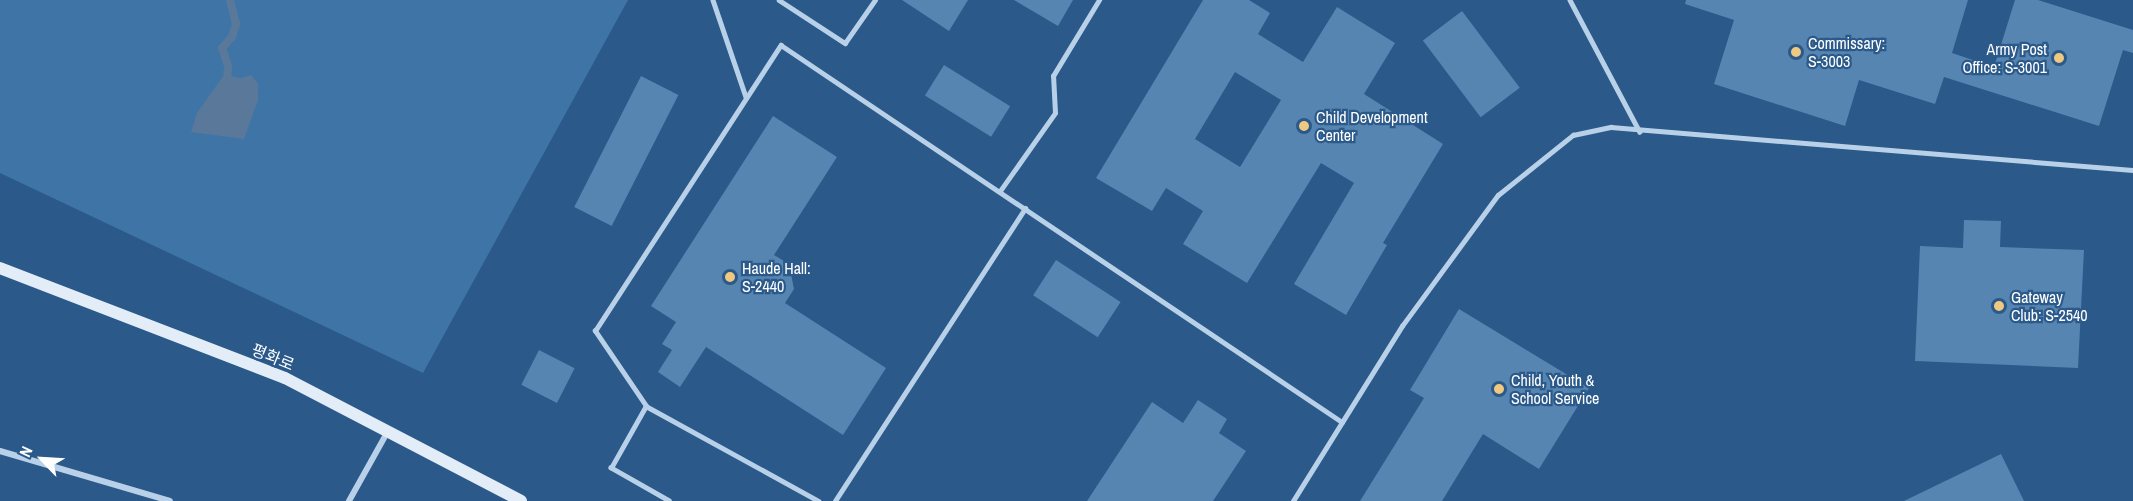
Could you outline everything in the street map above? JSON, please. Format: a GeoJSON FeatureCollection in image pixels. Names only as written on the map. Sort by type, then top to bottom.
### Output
{"type":"FeatureCollection","features":[{"type":"Feature","properties":{"kind":"main road","name":"평화로"},"geometry":{"type":"LineString","coordinates":[[0,268],[285,378],[521,501]]}},
{"type":"Feature","properties":{"kind":"street"},"geometry":{"type":"LineString","coordinates":[[349,501],[388,431]]}},
{"type":"Feature","properties":{"kind":"street"},"geometry":{"type":"LineString","coordinates":[[0,451],[170,501]]}},
{"type":"Feature","properties":{"kind":"lane"},"geometry":{"type":"LineString","coordinates":[[713,0],[746,97]]}},
{"type":"Feature","properties":{"kind":"lane"},"geometry":{"type":"LineString","coordinates":[[779,0],[845,43],[875,0]]}},
{"type":"Feature","properties":{"kind":"lane"},"geometry":{"type":"LineString","coordinates":[[1000,191],[1055,113],[1053,76],[1099,0]]}},
{"type":"Feature","properties":{"kind":"lane"},"geometry":{"type":"LineString","coordinates":[[1570,0],[1640,132]]}},
{"type":"Feature","properties":{"kind":"lane"},"geometry":{"type":"LineString","coordinates":[[819,501],[646,406],[595,331],[781,45],[1342,422]]}},
{"type":"Feature","properties":{"kind":"lane"},"geometry":{"type":"LineString","coordinates":[[1293,501],[1402,326],[1498,195],[1573,135],[1611,127],[1640,132],[2133,170]]}},
{"type":"Feature","properties":{"kind":"lane"},"geometry":{"type":"LineString","coordinates":[[835,501],[1025,208]]}},
{"type":"Feature","properties":{"kind":"lane"},"geometry":{"type":"LineString","coordinates":[[646,406],[611,468],[669,501]]}},
{"type":"Feature","properties":{"kind":"shaded area"},"geometry":{"type":"Polygon","coordinates":[[[0,0],[628,0],[423,373],[0,173],[0,0]]]}},
{"type":"Feature","properties":{"kind":"shaded area"},"geometry":{"type":"Polygon","coordinates":[[[224,75],[241,78],[251,75],[258,84],[258,100],[244,139],[191,132],[197,113],[224,75]]]}},
{"type":"Feature","properties":{"kind":"building"},"geometry":{"type":"Polygon","coordinates":[[[902,0],[968,0],[949,31],[902,0]]]}},
{"type":"Feature","properties":{"kind":"building"},"geometry":{"type":"Polygon","coordinates":[[[1014,0],[1073,0],[1058,26],[1014,0]]]}},
{"type":"Feature","properties":{"kind":"building"},"geometry":{"type":"Polygon","coordinates":[[[1203,0],[1249,0],[1270,13],[1258,34],[1303,62],[1337,7],[1395,43],[1364,94],[1443,144],[1383,243],[1387,245],[1346,315],[1294,284],[1354,183],[1321,163],[1247,283],[1183,244],[1203,211],[1166,188],[1152,211],[1096,178],[1203,0]],[[1235,72],[1195,139],[1240,167],[1281,100],[1235,72]]]}},
{"type":"Feature","properties":{"kind":"building"},"geometry":{"type":"Polygon","coordinates":[[[1686,0],[1968,0],[1952,53],[1994,67],[2015,0],[2038,0],[2133,30],[2133,53],[2123,50],[2099,126],[1944,77],[1935,104],[1859,80],[1845,126],[1714,84],[1734,20],[1685,4],[1686,0]]]}},
{"type":"Feature","properties":{"kind":"building"},"geometry":{"type":"Polygon","coordinates":[[[1462,11],[1520,88],[1481,117],[1423,40],[1462,11]]]}},
{"type":"Feature","properties":{"kind":"building"},"geometry":{"type":"Polygon","coordinates":[[[944,65],[1010,106],[991,137],[925,96],[944,65]]]}},
{"type":"Feature","properties":{"kind":"building"},"geometry":{"type":"Polygon","coordinates":[[[641,76],[678,95],[612,226],[574,207],[641,76]]]}},
{"type":"Feature","properties":{"kind":"building","name":"Haude Hall: S-2440"},"geometry":{"type":"Polygon","coordinates":[[[773,116],[837,157],[774,255],[789,264],[794,289],[785,303],[886,368],[843,435],[706,347],[680,387],[658,372],[672,350],[662,344],[676,322],[651,306],[773,116]]]}},
{"type":"Feature","properties":{"kind":"building","name":"Gateway Club: S-2540"},"geometry":{"type":"Polygon","coordinates":[[[1964,220],[2001,221],[2000,247],[2084,250],[2078,368],[1915,361],[1920,246],[1963,248],[1964,220]]]}},
{"type":"Feature","properties":{"kind":"building"},"geometry":{"type":"Polygon","coordinates":[[[1056,260],[1121,302],[1098,337],[1033,295],[1056,260]]]}},
{"type":"Feature","properties":{"kind":"building","name":"Child, Youth & School Service"},"geometry":{"type":"Polygon","coordinates":[[[1459,309],[1589,388],[1539,469],[1483,434],[1442,501],[1360,501],[1424,398],[1410,390],[1459,309]]]}},
{"type":"Feature","properties":{"kind":"building"},"geometry":{"type":"Polygon","coordinates":[[[539,350],[575,368],[557,403],[521,385],[539,350]]]}},
{"type":"Feature","properties":{"kind":"building"},"geometry":{"type":"Polygon","coordinates":[[[1198,400],[1227,419],[1219,433],[1246,451],[1213,501],[1087,501],[1152,402],[1183,423],[1198,400]]]}},
{"type":"Feature","properties":{"kind":"building"},"geometry":{"type":"Polygon","coordinates":[[[2001,454],[2024,501],[1904,501],[2001,454]]]}},
{"type":"Feature","properties":{"kind":"waterway"},"geometry":{"type":"LineString","coordinates":[[227,85],[228,66],[222,48],[232,37],[236,24],[230,0]]}},
{"type":"Feature","properties":{"kind":"place","name":"Commissary: S-3003"},"geometry":{"type":"Point","coordinates":[1796,52]}},
{"type":"Feature","properties":{"kind":"place","name":"Army Post Office: S-3001"},"geometry":{"type":"Point","coordinates":[2059,58]}},
{"type":"Feature","properties":{"kind":"place","name":"Child Development Center"},"geometry":{"type":"Point","coordinates":[1304,126]}},
{"type":"Feature","properties":{"kind":"place","name":"Haude Hall: S-2440"},"geometry":{"type":"Point","coordinates":[730,277]}},
{"type":"Feature","properties":{"kind":"place","name":"Gateway Club: S-2540"},"geometry":{"type":"Point","coordinates":[1999,306]}},
{"type":"Feature","properties":{"kind":"place","name":"Child, Youth & School Service"},"geometry":{"type":"Point","coordinates":[1499,389]}}]}
